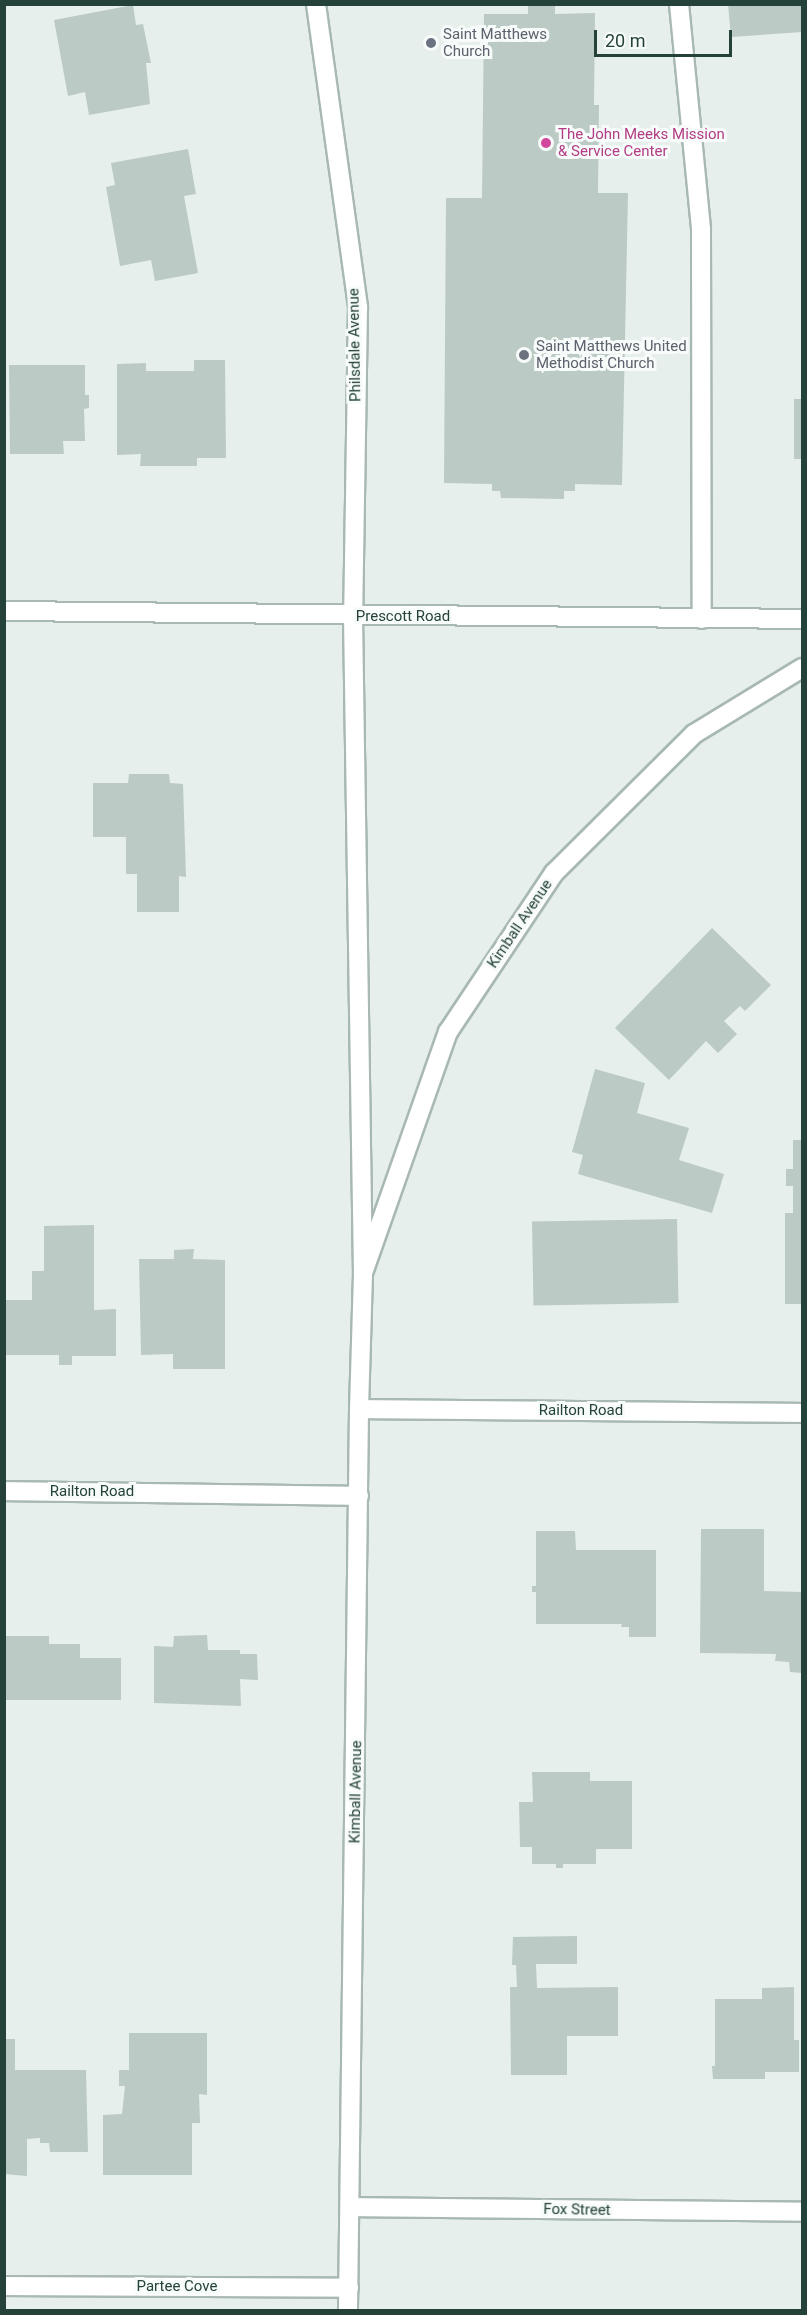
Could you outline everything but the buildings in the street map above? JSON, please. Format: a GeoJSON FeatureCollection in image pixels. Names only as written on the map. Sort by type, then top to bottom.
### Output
{"type":"FeatureCollection","features":[{"type":"Feature","properties":{"kind":"street","name":"Philsdale Avenue"},"geometry":{"type":"LineString","coordinates":[[316,4],[358,307],[353,616]]}},
{"type":"Feature","properties":{"kind":"street"},"geometry":{"type":"LineString","coordinates":[[679,4],[701,231],[702,619]]}},
{"type":"Feature","properties":{"kind":"street","name":"Prescott Road"},"geometry":{"type":"LineString","coordinates":[[4,611],[802,619]]}},
{"type":"Feature","properties":{"kind":"street","name":"Kimball Avenue"},"geometry":{"type":"LineString","coordinates":[[348,2310],[359,1409],[363,1273],[353,616]]}},
{"type":"Feature","properties":{"kind":"street","name":"Kimball Avenue"},"geometry":{"type":"LineString","coordinates":[[363,1273],[448,1032],[554,873],[694,734],[802,668]]}},
{"type":"Feature","properties":{"kind":"street","name":"Railton Road"},"geometry":{"type":"LineString","coordinates":[[359,1409],[802,1413]]}},
{"type":"Feature","properties":{"kind":"street","name":"Railton Road"},"geometry":{"type":"LineString","coordinates":[[4,1491],[359,1496]]}},
{"type":"Feature","properties":{"kind":"street","name":"Fox Street"},"geometry":{"type":"LineString","coordinates":[[351,2207],[802,2212]]}},
{"type":"Feature","properties":{"kind":"street","name":"Partee Cove"},"geometry":{"type":"LineString","coordinates":[[4,2286],[349,2288]]}},
{"type":"Feature","properties":{"kind":"place","name":"Saint Matthews Church"},"geometry":{"type":"Point","coordinates":[431,43]}},
{"type":"Feature","properties":{"kind":"place","name":"The John Meeks Mission & Service Center"},"geometry":{"type":"Point","coordinates":[546,143]}},
{"type":"Feature","properties":{"kind":"place","name":"Saint Matthews United Methodist Church"},"geometry":{"type":"Point","coordinates":[524,355]}}]}
